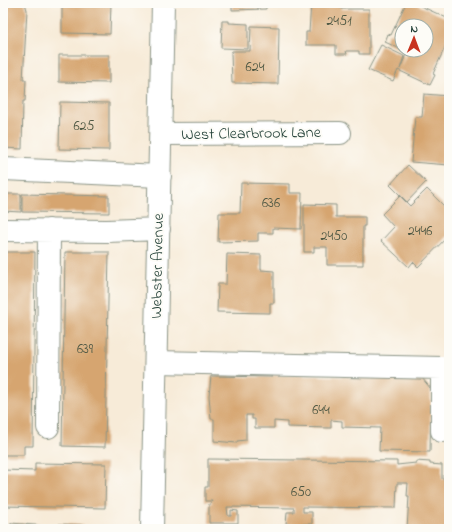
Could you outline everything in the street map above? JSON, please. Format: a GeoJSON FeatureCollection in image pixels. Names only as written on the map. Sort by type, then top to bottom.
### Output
{"type":"FeatureCollection","features":[{"type":"Feature","properties":{"kind":"street","name":"Webster Avenue"},"geometry":{"type":"LineString","coordinates":[[152,529],[163,3]]}},
{"type":"Feature","properties":{"kind":"street","name":"West Clearbrook Lane"},"geometry":{"type":"LineString","coordinates":[[161,134],[340,133]]}},
{"type":"Feature","properties":{"kind":"street"},"geometry":{"type":"LineString","coordinates":[[3,169],[160,176]]}},
{"type":"Feature","properties":{"kind":"street"},"geometry":{"type":"LineString","coordinates":[[3,230],[159,229]]}},
{"type":"Feature","properties":{"kind":"street"},"geometry":{"type":"LineString","coordinates":[[48,427],[49,230]]}},
{"type":"Feature","properties":{"kind":"street"},"geometry":{"type":"LineString","coordinates":[[156,362],[442,368],[442,431]]}},
{"type":"Feature","properties":{"kind":"building"},"geometry":{"type":"Polygon","coordinates":[[[3,3],[25,3],[27,10],[23,80],[26,80],[25,101],[23,101],[22,149],[3,148],[3,3]]]}},
{"type":"Feature","properties":{"kind":"building"},"geometry":{"type":"Polygon","coordinates":[[[62,3],[111,3],[110,34],[62,33],[62,3]]]}},
{"type":"Feature","properties":{"kind":"building"},"geometry":{"type":"Polygon","coordinates":[[[232,3],[266,3],[266,9],[232,10],[232,3]]]}},
{"type":"Feature","properties":{"kind":"building"},"geometry":{"type":"Polygon","coordinates":[[[311,3],[341,4],[341,9],[369,9],[369,54],[359,54],[359,51],[346,51],[347,54],[336,54],[336,45],[306,45],[306,32],[309,32],[311,3]]]}},
{"type":"Feature","properties":{"kind":"building"},"geometry":{"type":"Polygon","coordinates":[[[406,3],[414,3],[449,19],[449,38],[433,74],[435,75],[430,85],[398,70],[393,81],[368,70],[381,45],[394,51],[394,58],[403,58],[400,69],[405,58],[434,58],[434,18],[399,18],[406,3]]]}},
{"type":"Feature","properties":{"kind":"building"},"geometry":{"type":"Polygon","coordinates":[[[222,21],[248,24],[248,49],[221,48],[222,21]]]}},
{"type":"Feature","properties":{"kind":"building"},"geometry":{"type":"Polygon","coordinates":[[[251,26],[279,27],[278,84],[232,83],[231,53],[232,51],[250,51],[251,26]]]}},
{"type":"Feature","properties":{"kind":"building"},"geometry":{"type":"Polygon","coordinates":[[[394,29],[394,46],[385,42],[388,34],[391,35],[394,29]]]}},
{"type":"Feature","properties":{"kind":"building"},"geometry":{"type":"Polygon","coordinates":[[[59,55],[109,55],[109,83],[59,82],[59,55]]]}},
{"type":"Feature","properties":{"kind":"building"},"geometry":{"type":"Polygon","coordinates":[[[424,94],[449,96],[449,165],[411,162],[415,117],[422,117],[424,94]]]}},
{"type":"Feature","properties":{"kind":"building"},"geometry":{"type":"Polygon","coordinates":[[[60,102],[109,103],[109,150],[59,149],[60,102]]]}},
{"type":"Feature","properties":{"kind":"building"},"geometry":{"type":"Polygon","coordinates":[[[408,165],[426,182],[407,202],[390,185],[408,165]]]}},
{"type":"Feature","properties":{"kind":"building"},"geometry":{"type":"Polygon","coordinates":[[[241,183],[290,184],[290,193],[302,193],[301,229],[273,228],[273,233],[258,233],[258,241],[218,242],[219,213],[240,213],[241,183]]]}},
{"type":"Feature","properties":{"kind":"building"},"geometry":{"type":"Polygon","coordinates":[[[427,189],[449,211],[449,235],[418,267],[413,262],[409,267],[381,241],[394,227],[382,214],[400,196],[410,206],[427,189]]]}},
{"type":"Feature","properties":{"kind":"building"},"geometry":{"type":"Polygon","coordinates":[[[3,194],[21,194],[21,212],[3,211],[3,194]]]}},
{"type":"Feature","properties":{"kind":"building"},"geometry":{"type":"Polygon","coordinates":[[[22,194],[109,196],[109,213],[22,212],[22,194]]]}},
{"type":"Feature","properties":{"kind":"building"},"geometry":{"type":"Polygon","coordinates":[[[304,204],[336,205],[336,217],[365,217],[365,226],[363,226],[363,265],[327,265],[327,247],[314,247],[314,252],[304,252],[304,204]]]}},
{"type":"Feature","properties":{"kind":"building"},"geometry":{"type":"Polygon","coordinates":[[[3,252],[35,252],[33,446],[24,446],[24,455],[3,455],[3,252]]]}},
{"type":"Feature","properties":{"kind":"building"},"geometry":{"type":"Polygon","coordinates":[[[65,252],[109,252],[105,447],[62,446],[65,252]]]}},
{"type":"Feature","properties":{"kind":"building"},"geometry":{"type":"Polygon","coordinates":[[[227,254],[261,255],[261,270],[274,271],[274,303],[270,303],[270,313],[217,312],[218,284],[226,284],[227,254]]]}},
{"type":"Feature","properties":{"kind":"building"},"geometry":{"type":"Polygon","coordinates":[[[272,375],[422,378],[431,389],[430,452],[379,451],[380,428],[342,427],[342,421],[331,420],[331,428],[287,427],[287,422],[274,421],[274,428],[255,428],[255,419],[252,419],[252,415],[246,415],[246,440],[237,441],[237,443],[214,441],[214,419],[211,419],[209,396],[211,376],[272,377],[272,375]]]}},
{"type":"Feature","properties":{"kind":"building"},"geometry":{"type":"Polygon","coordinates":[[[208,459],[397,461],[397,465],[416,463],[416,461],[442,465],[442,479],[449,479],[449,529],[407,529],[409,496],[407,496],[408,483],[397,483],[396,508],[303,507],[303,512],[312,512],[312,524],[303,524],[303,529],[294,529],[294,524],[286,524],[287,512],[294,512],[294,508],[227,507],[228,516],[231,516],[231,510],[238,511],[238,523],[209,523],[209,504],[211,504],[212,501],[205,501],[205,487],[208,487],[208,459]]]}},
{"type":"Feature","properties":{"kind":"building"},"geometry":{"type":"Polygon","coordinates":[[[35,463],[106,464],[105,508],[3,506],[3,470],[35,471],[35,463]]]}},
{"type":"Feature","properties":{"kind":"building"},"geometry":{"type":"Polygon","coordinates":[[[11,523],[58,527],[59,524],[82,525],[82,527],[106,527],[106,529],[3,529],[3,526],[11,526],[11,523]]]}}]}
